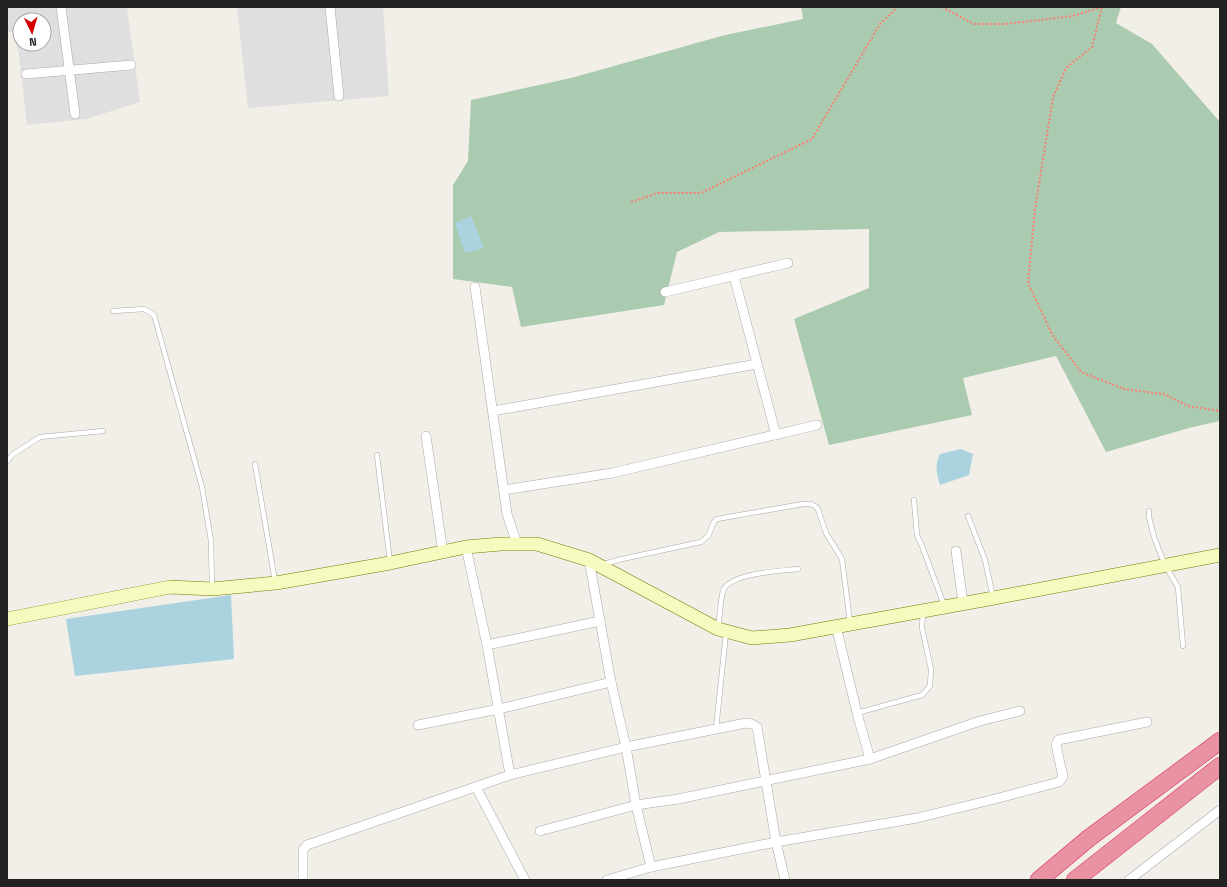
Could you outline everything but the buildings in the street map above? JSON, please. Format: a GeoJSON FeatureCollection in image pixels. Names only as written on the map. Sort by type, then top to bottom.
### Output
{"type":"FeatureCollection","features":[{"type":"Feature","properties":{"kind":"highway"},"geometry":{"type":"LineString","coordinates":[[1039,880],[1089,838],[1220,741]]}},
{"type":"Feature","properties":{"kind":"highway"},"geometry":{"type":"LineString","coordinates":[[1075,880],[1220,766]]}},
{"type":"Feature","properties":{"kind":"street"},"geometry":{"type":"LineString","coordinates":[[61,7],[75,114]]}},
{"type":"Feature","properties":{"kind":"street"},"geometry":{"type":"LineString","coordinates":[[330,7],[339,96]]}},
{"type":"Feature","properties":{"kind":"street"},"geometry":{"type":"LineString","coordinates":[[26,74],[131,66]]}},
{"type":"Feature","properties":{"kind":"street"},"geometry":{"type":"LineString","coordinates":[[665,292],[788,263]]}},
{"type":"Feature","properties":{"kind":"street"},"geometry":{"type":"LineString","coordinates":[[734,276],[776,435]]}},
{"type":"Feature","properties":{"kind":"street"},"geometry":{"type":"LineString","coordinates":[[475,287],[507,514],[516,544]]}},
{"type":"Feature","properties":{"kind":"street"},"geometry":{"type":"LineString","coordinates":[[493,411],[758,364]]}},
{"type":"Feature","properties":{"kind":"street"},"geometry":{"type":"LineString","coordinates":[[504,490],[612,473],[817,425]]}},
{"type":"Feature","properties":{"kind":"street"},"geometry":{"type":"LineString","coordinates":[[426,436],[443,553]]}},
{"type":"Feature","properties":{"kind":"street"},"geometry":{"type":"LineString","coordinates":[[7,619],[170,587],[212,588],[276,583],[390,564],[466,547],[502,544],[537,544],[594,563],[722,631],[752,638],[790,635],[1220,555]]}},
{"type":"Feature","properties":{"kind":"street"},"geometry":{"type":"LineString","coordinates":[[466,547],[487,645],[510,775]]}},
{"type":"Feature","properties":{"kind":"street"},"geometry":{"type":"LineString","coordinates":[[956,551],[963,603]]}},
{"type":"Feature","properties":{"kind":"street"},"geometry":{"type":"LineString","coordinates":[[594,563],[600,621],[611,682],[626,747],[636,805],[651,867]]}},
{"type":"Feature","properties":{"kind":"street"},"geometry":{"type":"LineString","coordinates":[[487,645],[600,621]]}},
{"type":"Feature","properties":{"kind":"street"},"geometry":{"type":"LineString","coordinates":[[836,626],[857,713],[870,759]]}},
{"type":"Feature","properties":{"kind":"street"},"geometry":{"type":"LineString","coordinates":[[418,725],[499,709],[611,682]]}},
{"type":"Feature","properties":{"kind":"street"},"geometry":{"type":"LineString","coordinates":[[540,831],[636,805],[678,799],[765,782],[870,759],[980,721],[1020,711]]}},
{"type":"Feature","properties":{"kind":"street"},"geometry":{"type":"LineString","coordinates":[[607,880],[651,867],[776,842],[917,818],[1059,782],[1063,778],[1056,745],[1058,740],[1147,722]]}},
{"type":"Feature","properties":{"kind":"street"},"geometry":{"type":"LineString","coordinates":[[303,880],[303,850],[307,846],[510,775],[626,747],[746,723],[757,727],[765,782],[776,842],[785,880]]}},
{"type":"Feature","properties":{"kind":"street"},"geometry":{"type":"LineString","coordinates":[[476,787],[525,880]]}},
{"type":"Feature","properties":{"kind":"street"},"geometry":{"type":"LineString","coordinates":[[1129,880],[1220,810]]}},
{"type":"Feature","properties":{"kind":"lane"},"geometry":{"type":"LineString","coordinates":[[113,311],[144,309],[154,315],[202,487],[211,541],[212,588]]}},
{"type":"Feature","properties":{"kind":"lane"},"geometry":{"type":"LineString","coordinates":[[7,462],[12,455],[40,437],[103,431]]}},
{"type":"Feature","properties":{"kind":"lane"},"geometry":{"type":"LineString","coordinates":[[377,455],[390,564]]}},
{"type":"Feature","properties":{"kind":"lane"},"geometry":{"type":"LineString","coordinates":[[255,464],[276,583]]}},
{"type":"Feature","properties":{"kind":"lane"},"geometry":{"type":"LineString","coordinates":[[914,500],[917,535],[944,606]]}},
{"type":"Feature","properties":{"kind":"lane"},"geometry":{"type":"LineString","coordinates":[[594,563],[622,559],[701,542],[708,536],[714,522],[717,519],[803,504],[811,504],[818,509],[826,533],[842,559],[850,624]]}},
{"type":"Feature","properties":{"kind":"lane"},"geometry":{"type":"LineString","coordinates":[[1149,511],[1154,537],[1165,565],[1178,587],[1183,646]]}},
{"type":"Feature","properties":{"kind":"lane"},"geometry":{"type":"LineString","coordinates":[[968,516],[984,560],[994,598]]}},
{"type":"Feature","properties":{"kind":"lane"},"geometry":{"type":"LineString","coordinates":[[716,729],[723,589],[731,581],[744,576],[798,569]]}},
{"type":"Feature","properties":{"kind":"lane"},"geometry":{"type":"LineString","coordinates":[[857,713],[922,695],[930,686],[931,669],[922,628],[923,610]]}},
{"type":"Feature","properties":{"kind":"path"},"geometry":{"type":"LineString","coordinates":[[631,202],[658,193],[701,193],[812,140],[880,24],[898,7]]}},
{"type":"Feature","properties":{"kind":"path"},"geometry":{"type":"LineString","coordinates":[[942,7],[974,24],[1006,24],[1073,16],[1102,7]]}},
{"type":"Feature","properties":{"kind":"path"},"geometry":{"type":"LineString","coordinates":[[1102,7],[1092,47],[1066,68],[1053,96],[1035,209],[1028,283],[1053,336],[1081,372],[1124,389],[1164,394],[1188,406],[1220,411]]}},
{"type":"Feature","properties":{"kind":"shaded area"},"geometry":{"type":"Polygon","coordinates":[[[7,7],[127,7],[140,102],[86,119],[27,125],[18,52],[52,52],[52,12],[12,12],[12,32],[7,32],[7,7]]]}},
{"type":"Feature","properties":{"kind":"shaded area"},"geometry":{"type":"Polygon","coordinates":[[[237,7],[383,7],[389,96],[248,108],[237,7]]]}},
{"type":"Feature","properties":{"kind":"green space"},"geometry":{"type":"Polygon","coordinates":[[[801,7],[1121,7],[1116,23],[1152,44],[1220,122],[1220,421],[1189,428],[1106,452],[1056,356],[963,378],[972,415],[829,445],[794,319],[869,288],[869,229],[719,232],[677,252],[664,305],[521,327],[512,287],[453,279],[453,185],[468,161],[471,100],[571,78],[725,35],[803,19],[801,7]]]}},
{"type":"Feature","properties":{"kind":"water"},"geometry":{"type":"Polygon","coordinates":[[[471,216],[484,248],[465,253],[455,223],[471,216]]]}},
{"type":"Feature","properties":{"kind":"water"},"geometry":{"type":"Polygon","coordinates":[[[961,449],[973,454],[969,475],[940,485],[937,474],[937,462],[940,454],[961,449]]]}},
{"type":"Feature","properties":{"kind":"water"},"geometry":{"type":"Polygon","coordinates":[[[231,595],[234,659],[75,676],[66,619],[231,595]]]}}]}
